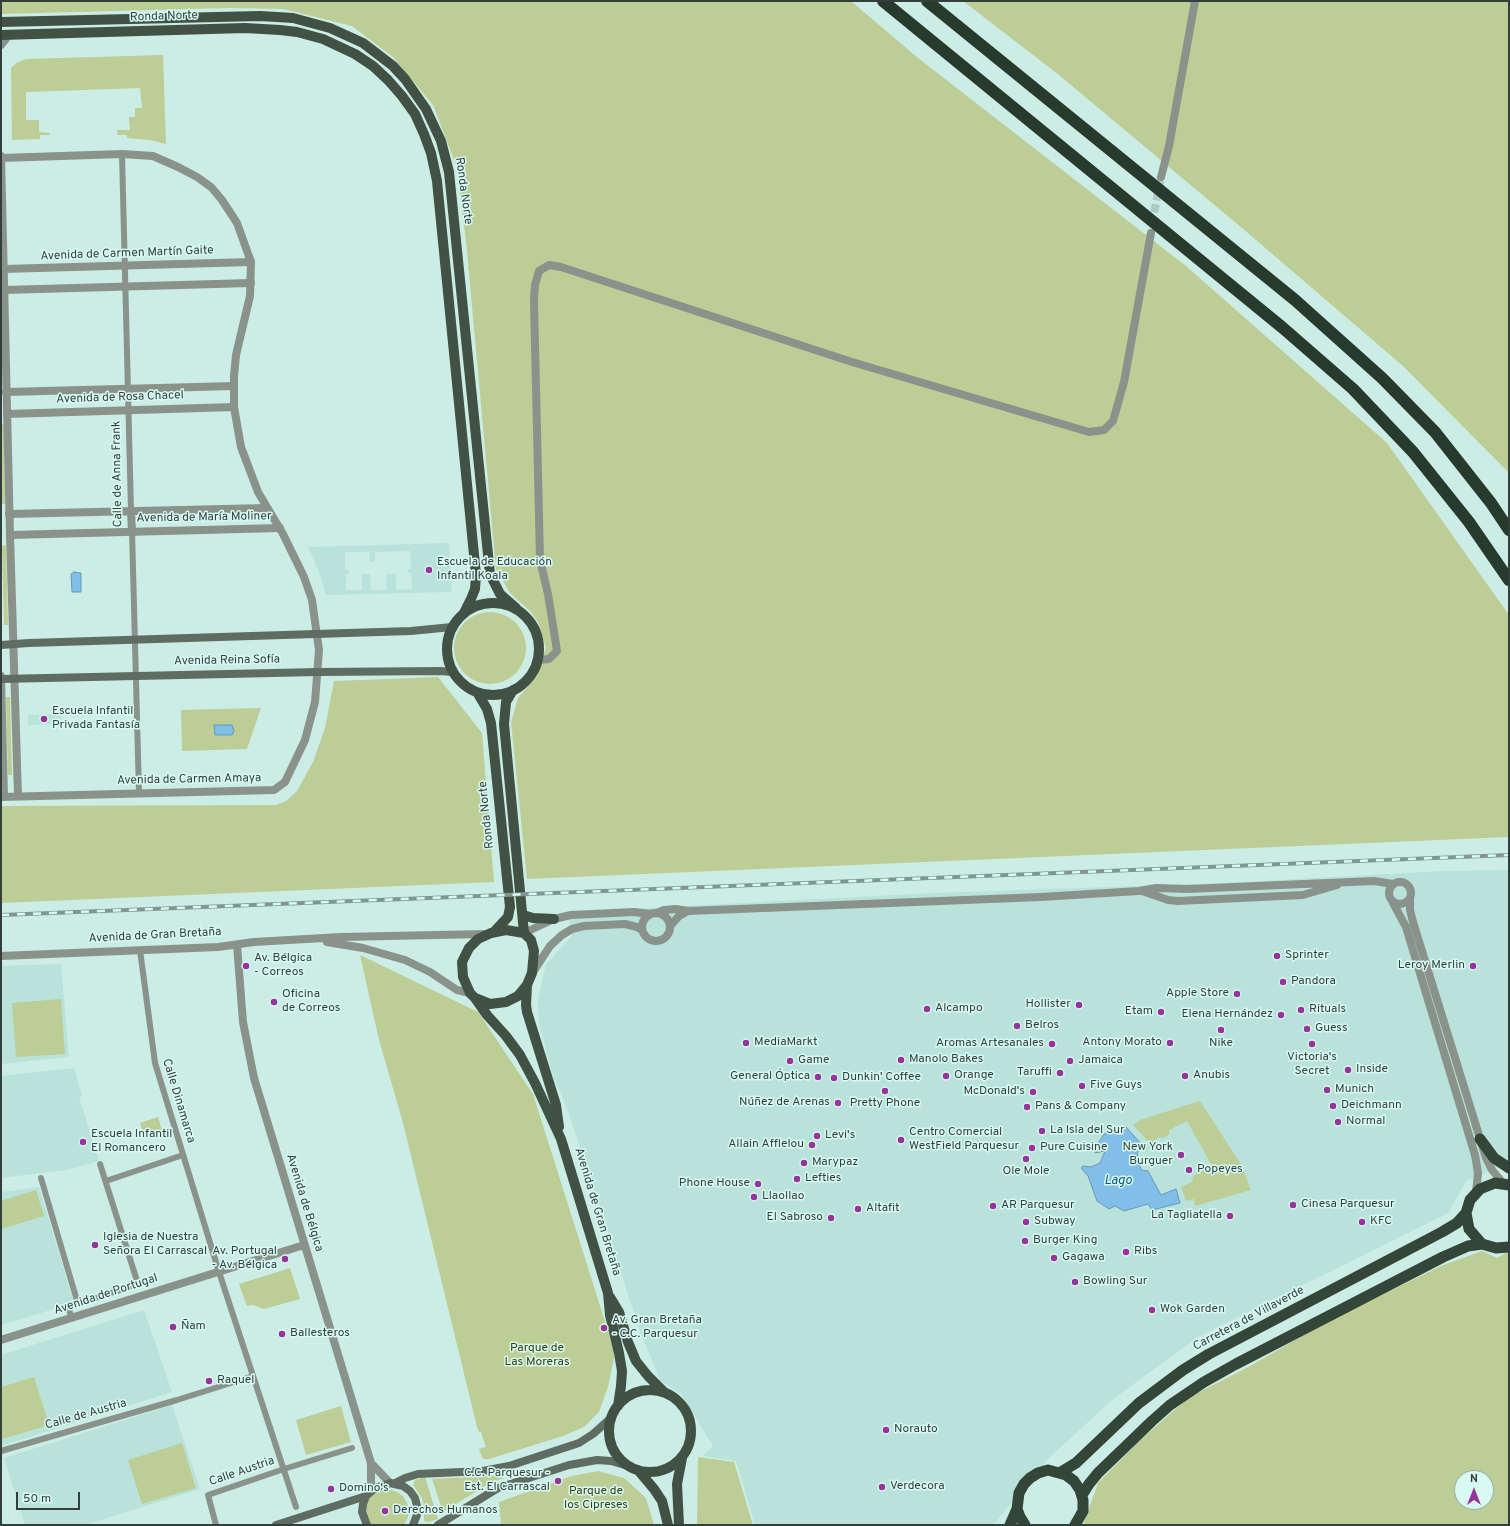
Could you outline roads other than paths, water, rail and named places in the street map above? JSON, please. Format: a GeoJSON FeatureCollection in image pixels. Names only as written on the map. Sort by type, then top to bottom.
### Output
{"type":"FeatureCollection","features":[{"type":"Feature","properties":{"kind":"highway"},"geometry":{"type":"LineString","coordinates":[[883,1],[1283,328],[1353,389],[1413,452],[1469,522],[1509,580]]}},
{"type":"Feature","properties":{"kind":"highway"},"geometry":{"type":"LineString","coordinates":[[927,1],[1295,300],[1382,378],[1435,432],[1491,503],[1509,530]]}},
{"type":"Feature","properties":{"kind":"highway"},"geometry":{"type":"LineString","coordinates":[[1480,1139],[1494,1158],[1509,1168]]}},
{"type":"Feature","properties":{"kind":"highway"},"geometry":{"type":"LineString","coordinates":[[1482,1244],[1471,1233],[1468,1225],[1466,1213],[1470,1200],[1476,1192],[1491,1184],[1506,1184]]}},
{"type":"Feature","properties":{"kind":"highway","name":"Carretera de Villaverde"},"geometry":{"type":"LineString","coordinates":[[1061,1472],[1076,1463],[1139,1404],[1183,1370],[1209,1354],[1442,1232],[1457,1223],[1466,1213]]}},
{"type":"Feature","properties":{"kind":"highway"},"geometry":{"type":"LineString","coordinates":[[1082,1495],[1098,1473],[1152,1421],[1170,1405],[1204,1382],[1236,1364],[1468,1246],[1482,1244],[1496,1248],[1509,1247]]}},
{"type":"Feature","properties":{"kind":"highway"},"geometry":{"type":"LineString","coordinates":[[1010,1525],[1017,1509],[1019,1493],[1024,1484],[1038,1473],[1048,1470],[1061,1472],[1074,1481],[1082,1495],[1083,1511],[1075,1525]]}},
{"type":"Feature","properties":{"kind":"highway"},"geometry":{"type":"LineString","coordinates":[[1017,1509],[1025,1525]]}},
{"type":"Feature","properties":{"kind":"main road","name":"Ronda Norte"},"geometry":{"type":"LineString","coordinates":[[1,22],[260,16],[293,18],[330,28],[363,44],[388,62],[405,80],[426,109],[441,141],[449,172],[490,574],[500,594],[528,618],[536,630],[539,645],[538,660],[534,670],[529,678],[521,685],[513,690],[501,694],[489,695],[477,692],[459,680],[448,661],[446,649],[448,638],[452,627],[464,613],[472,599],[475,589],[476,576],[437,181],[429,147],[424,134],[415,114],[402,96],[372,66],[355,54],[323,39],[297,32],[245,28],[5,35]]}},
{"type":"Feature","properties":{"kind":"main road","name":"Ronda Norte"},"geometry":{"type":"LineString","coordinates":[[464,613],[476,606],[489,602],[503,603],[516,608]]}},
{"type":"Feature","properties":{"kind":"main road","name":"Avenida Reina Sofía"},"geometry":{"type":"LineString","coordinates":[[1,645],[13,643],[411,631],[452,627]]}},
{"type":"Feature","properties":{"kind":"main road","name":"Avenida Reina Sofía"},"geometry":{"type":"LineString","coordinates":[[1,677],[14,678],[318,672],[453,672]]}},
{"type":"Feature","properties":{"kind":"main road"},"geometry":{"type":"LineString","coordinates":[[513,690],[506,702],[504,724],[524,933]]}},
{"type":"Feature","properties":{"kind":"main road","name":"Ronda Norte"},"geometry":{"type":"LineString","coordinates":[[477,692],[487,709],[491,723],[510,907],[508,917],[491,933]]}},
{"type":"Feature","properties":{"kind":"main road"},"geometry":{"type":"LineString","coordinates":[[523,915],[533,918],[554,919]]}},
{"type":"Feature","properties":{"kind":"main road"},"geometry":{"type":"LineString","coordinates":[[510,930],[524,933],[531,940],[534,948],[534,960],[532,973],[527,985],[518,996],[503,1003],[490,1004],[472,995],[463,977],[462,966],[467,951],[475,942],[491,933],[510,930]]}},
{"type":"Feature","properties":{"kind":"main road","name":"Avenida de Gran Bretaña"},"geometry":{"type":"LineString","coordinates":[[527,985],[526,1005],[528,1016],[556,1105],[561,1138],[608,1293],[610,1315],[622,1371],[618,1406]]}},
{"type":"Feature","properties":{"kind":"main road","name":"Avenida de Gran Bretaña"},"geometry":{"type":"LineString","coordinates":[[472,995],[486,1015],[506,1036],[525,1064],[561,1138]]}},
{"type":"Feature","properties":{"kind":"main road","name":"Avenida de Gran Bretaña"},"geometry":{"type":"LineString","coordinates":[[608,1293],[619,1312],[628,1342],[636,1361],[665,1393]]}},
{"type":"Feature","properties":{"kind":"main road"},"geometry":{"type":"LineString","coordinates":[[367,1525],[362,1512],[363,1504],[369,1494],[380,1485],[392,1483],[418,1474],[483,1471],[509,1466],[579,1443],[593,1434],[611,1418],[618,1406],[629,1396],[651,1391],[665,1393],[677,1400],[689,1416],[691,1438],[682,1458],[677,1484],[679,1525]]}},
{"type":"Feature","properties":{"kind":"main road"},"geometry":{"type":"LineString","coordinates":[[611,1418],[609,1432],[611,1443],[618,1456],[628,1466]]}},
{"type":"Feature","properties":{"kind":"main road"},"geometry":{"type":"LineString","coordinates":[[438,1525],[498,1488],[569,1465],[597,1460],[612,1461],[648,1472],[659,1471],[670,1467],[682,1458]]}},
{"type":"Feature","properties":{"kind":"main road"},"geometry":{"type":"LineString","coordinates":[[638,1470],[662,1501],[668,1525]]}},
{"type":"Feature","properties":{"kind":"main road"},"geometry":{"type":"LineString","coordinates":[[392,1483],[403,1486],[410,1491],[415,1498],[418,1506],[418,1515],[413,1525]]}},
{"type":"Feature","properties":{"kind":"main road"},"geometry":{"type":"LineString","coordinates":[[276,1525],[369,1494]]}},
{"type":"Feature","properties":{"kind":"street"},"geometry":{"type":"LineString","coordinates":[[1161,177],[1169,146],[1195,1]]}},
{"type":"Feature","properties":{"kind":"street"},"geometry":{"type":"LineString","coordinates":[[1,45],[5,35]]}},
{"type":"Feature","properties":{"kind":"street","name":"Avenida de Carmen Amaya"},"geometry":{"type":"LineString","coordinates":[[1,157],[122,154],[153,156],[198,177],[211,187],[222,200],[237,223],[251,262],[250,296],[236,356],[234,386],[234,407],[241,448],[258,492],[280,528],[304,577],[312,600],[319,650],[315,702],[305,740],[285,782],[274,790],[3,797]]}},
{"type":"Feature","properties":{"kind":"street","name":"Calle de Anna Frank"},"geometry":{"type":"LineString","coordinates":[[122,154],[139,793]]}},
{"type":"Feature","properties":{"kind":"street"},"geometry":{"type":"LineString","coordinates":[[1,157],[2,280],[4,290],[18,796]]}},
{"type":"Feature","properties":{"kind":"street"},"geometry":{"type":"LineString","coordinates":[[538,660],[549,659],[557,651],[548,594],[540,557],[534,308],[539,271],[549,265],[562,267],[852,362],[1089,432],[1104,430],[1113,421],[1124,382],[1151,233]]}},
{"type":"Feature","properties":{"kind":"street","name":"Avenida de Carmen Martín Gaite"},"geometry":{"type":"LineString","coordinates":[[3,269],[251,262]]}},
{"type":"Feature","properties":{"kind":"street"},"geometry":{"type":"LineString","coordinates":[[4,290],[251,283]]}},
{"type":"Feature","properties":{"kind":"street","name":"Avenida de Rosa Chacel"},"geometry":{"type":"LineString","coordinates":[[6,392],[234,386]]}},
{"type":"Feature","properties":{"kind":"street","name":"Avenida de Rosa Chacel"},"geometry":{"type":"LineString","coordinates":[[7,414],[234,407]]}},
{"type":"Feature","properties":{"kind":"street","name":"Avenida de María Moliner"},"geometry":{"type":"LineString","coordinates":[[9,514],[267,508]]}},
{"type":"Feature","properties":{"kind":"street","name":"Avenida de María Moliner"},"geometry":{"type":"LineString","coordinates":[[10,535],[280,528]]}},
{"type":"Feature","properties":{"kind":"street"},"geometry":{"type":"LineString","coordinates":[[1,677],[3,797]]}},
{"type":"Feature","properties":{"kind":"street"},"geometry":{"type":"LineString","coordinates":[[642,930],[644,921],[654,914],[664,910],[676,909],[688,911],[1033,897],[1139,891],[1156,888],[1187,889],[1376,881],[1393,884],[1400,882],[1407,885],[1410,890],[1410,910],[1413,922],[1487,1162],[1506,1184]]}},
{"type":"Feature","properties":{"kind":"street"},"geometry":{"type":"LineString","coordinates":[[1139,891],[1168,900],[1178,901],[1303,895],[1352,882]]}},
{"type":"Feature","properties":{"kind":"street"},"geometry":{"type":"LineString","coordinates":[[1393,884],[1389,893],[1390,900],[1406,927],[1475,1155],[1478,1173],[1476,1192]]}},
{"type":"Feature","properties":{"kind":"street"},"geometry":{"type":"LineString","coordinates":[[1393,903],[1403,904],[1410,898]]}},
{"type":"Feature","properties":{"kind":"street"},"geometry":{"type":"LineString","coordinates":[[532,973],[550,946],[562,935],[572,929],[584,926],[625,924],[642,930],[645,936],[650,940],[659,940],[666,936],[670,926],[679,916],[688,911]]}},
{"type":"Feature","properties":{"kind":"street"},"geometry":{"type":"LineString","coordinates":[[524,933],[554,919],[583,914],[639,912],[654,914],[666,918],[670,926]]}},
{"type":"Feature","properties":{"kind":"street","name":"Avenida de Gran Bretaña"},"geometry":{"type":"LineString","coordinates":[[1,956],[237,945],[254,942],[311,940],[341,937],[491,933]]}},
{"type":"Feature","properties":{"kind":"street","name":"Avenida de Gran Bretaña"},"geometry":{"type":"LineString","coordinates":[[311,940],[351,945],[399,958],[421,967],[457,990],[472,995]]}},
{"type":"Feature","properties":{"kind":"street","name":"Avenida de Bélgica"},"geometry":{"type":"LineString","coordinates":[[237,945],[241,1011],[249,1058],[258,1096],[371,1463]]}},
{"type":"Feature","properties":{"kind":"street","name":"Calle Dinamarca"},"geometry":{"type":"LineString","coordinates":[[106,1181],[183,1155],[155,1063],[140,950]]}},
{"type":"Feature","properties":{"kind":"street"},"geometry":{"type":"LineString","coordinates":[[183,1155],[219,1272],[296,1506]]}},
{"type":"Feature","properties":{"kind":"street"},"geometry":{"type":"LineString","coordinates":[[72,1318],[68,1307],[138,1284],[100,1164]]}},
{"type":"Feature","properties":{"kind":"street"},"geometry":{"type":"LineString","coordinates":[[41,1178],[78,1304]]}},
{"type":"Feature","properties":{"kind":"street","name":"Avenida de Portugal"},"geometry":{"type":"LineString","coordinates":[[1,1340],[304,1245]]}},
{"type":"Feature","properties":{"kind":"street","name":"Calle de Austria"},"geometry":{"type":"LineString","coordinates":[[1,1451],[177,1400],[253,1376]]}},
{"type":"Feature","properties":{"kind":"street","name":"Calle Austria"},"geometry":{"type":"LineString","coordinates":[[216,1525],[208,1496],[284,1469],[352,1448]]}},
{"type":"Feature","properties":{"kind":"street"},"geometry":{"type":"LineString","coordinates":[[371,1463],[392,1483]]}},
{"type":"Feature","properties":{"kind":"street"},"geometry":{"type":"LineString","coordinates":[[369,1494],[371,1463]]}},
{"type":"Feature","properties":{"kind":"water"},"geometry":{"type":"Polygon","coordinates":[[[74,572],[81,573],[81,592],[72,592],[71,574],[74,572]]]}},
{"type":"Feature","properties":{"kind":"water"},"geometry":{"type":"Polygon","coordinates":[[[214,725],[232,725],[234,731],[232,735],[215,735],[214,725]]]}},
{"type":"Feature","properties":{"kind":"water","name":"Lago"},"geometry":{"type":"Polygon","coordinates":[[[1126,1127],[1144,1147],[1137,1153],[1141,1170],[1148,1171],[1161,1195],[1176,1189],[1180,1203],[1152,1210],[1148,1204],[1124,1211],[1115,1206],[1109,1209],[1097,1201],[1088,1176],[1081,1168],[1083,1166],[1091,1167],[1100,1163],[1105,1151],[1095,1153],[1096,1147],[1104,1134],[1126,1127]]]}},
{"type":"Feature","properties":{"kind":"tunnel"},"geometry":{"type":"LineString","coordinates":[[1152,224],[1161,177]]}},
{"type":"Feature","properties":{"kind":"railway"},"geometry":{"type":"LineString","coordinates":[[1,915],[1509,855]]}},
{"type":"Feature","properties":{"kind":"place","name":"Escuela de Educación Infantil Koala"},"geometry":{"type":"Point","coordinates":[429,570]}},
{"type":"Feature","properties":{"kind":"place","name":"Escuela Infantil Privada Fantasía"},"geometry":{"type":"Point","coordinates":[44,719]}},
{"type":"Feature","properties":{"kind":"place","name":"Sprinter"},"geometry":{"type":"Point","coordinates":[1277,956]}},
{"type":"Feature","properties":{"kind":"place","name":"Av. Bélgica - Correos"},"geometry":{"type":"Point","coordinates":[246,966]}},
{"type":"Feature","properties":{"kind":"place","name":"Leroy Merlin"},"geometry":{"type":"Point","coordinates":[1473,966]}},
{"type":"Feature","properties":{"kind":"place","name":"Pandora"},"geometry":{"type":"Point","coordinates":[1283,982]}},
{"type":"Feature","properties":{"kind":"place","name":"Apple Store"},"geometry":{"type":"Point","coordinates":[1237,994]}},
{"type":"Feature","properties":{"kind":"place","name":"Oficina de Correos"},"geometry":{"type":"Point","coordinates":[274,1002]}},
{"type":"Feature","properties":{"kind":"place","name":"Hollister"},"geometry":{"type":"Point","coordinates":[1079,1005]}},
{"type":"Feature","properties":{"kind":"place","name":"Alcampo"},"geometry":{"type":"Point","coordinates":[927,1009]}},
{"type":"Feature","properties":{"kind":"place","name":"Rituals"},"geometry":{"type":"Point","coordinates":[1301,1010]}},
{"type":"Feature","properties":{"kind":"place","name":"Etam"},"geometry":{"type":"Point","coordinates":[1161,1012]}},
{"type":"Feature","properties":{"kind":"place","name":"Elena Hernández"},"geometry":{"type":"Point","coordinates":[1281,1015]}},
{"type":"Feature","properties":{"kind":"place","name":"Belros"},"geometry":{"type":"Point","coordinates":[1017,1026]}},
{"type":"Feature","properties":{"kind":"place","name":"Guess"},"geometry":{"type":"Point","coordinates":[1307,1029]}},
{"type":"Feature","properties":{"kind":"place","name":"Nike"},"geometry":{"type":"Point","coordinates":[1221,1030]}},
{"type":"Feature","properties":{"kind":"place","name":"MediaMarkt"},"geometry":{"type":"Point","coordinates":[746,1043]}},
{"type":"Feature","properties":{"kind":"place","name":"Antony Morato"},"geometry":{"type":"Point","coordinates":[1170,1043]}},
{"type":"Feature","properties":{"kind":"place","name":"Aromas Artesanales"},"geometry":{"type":"Point","coordinates":[1052,1044]}},
{"type":"Feature","properties":{"kind":"place","name":"Victoria's Secret"},"geometry":{"type":"Point","coordinates":[1312,1044]}},
{"type":"Feature","properties":{"kind":"place","name":"Manolo Bakes"},"geometry":{"type":"Point","coordinates":[901,1060]}},
{"type":"Feature","properties":{"kind":"place","name":"Game"},"geometry":{"type":"Point","coordinates":[790,1061]}},
{"type":"Feature","properties":{"kind":"place","name":"Jamaica"},"geometry":{"type":"Point","coordinates":[1070,1061]}},
{"type":"Feature","properties":{"kind":"place","name":"Inside"},"geometry":{"type":"Point","coordinates":[1348,1070]}},
{"type":"Feature","properties":{"kind":"place","name":"Taruffi"},"geometry":{"type":"Point","coordinates":[1060,1073]}},
{"type":"Feature","properties":{"kind":"place","name":"Orange"},"geometry":{"type":"Point","coordinates":[946,1076]}},
{"type":"Feature","properties":{"kind":"place","name":"Anubis"},"geometry":{"type":"Point","coordinates":[1185,1076]}},
{"type":"Feature","properties":{"kind":"place","name":"General Óptica"},"geometry":{"type":"Point","coordinates":[818,1077]}},
{"type":"Feature","properties":{"kind":"place","name":"Dunkin' Coffee"},"geometry":{"type":"Point","coordinates":[834,1078]}},
{"type":"Feature","properties":{"kind":"place","name":"Five Guys"},"geometry":{"type":"Point","coordinates":[1082,1086]}},
{"type":"Feature","properties":{"kind":"place","name":"Munich"},"geometry":{"type":"Point","coordinates":[1327,1090]}},
{"type":"Feature","properties":{"kind":"place","name":"Pretty Phone"},"geometry":{"type":"Point","coordinates":[885,1091]}},
{"type":"Feature","properties":{"kind":"place","name":"McDonald's"},"geometry":{"type":"Point","coordinates":[1033,1092]}},
{"type":"Feature","properties":{"kind":"place","name":"Núñez de Arenas"},"geometry":{"type":"Point","coordinates":[838,1103]}},
{"type":"Feature","properties":{"kind":"place","name":"Deichmann"},"geometry":{"type":"Point","coordinates":[1333,1106]}},
{"type":"Feature","properties":{"kind":"place","name":"Pans & Company"},"geometry":{"type":"Point","coordinates":[1027,1107]}},
{"type":"Feature","properties":{"kind":"place","name":"Normal"},"geometry":{"type":"Point","coordinates":[1338,1122]}},
{"type":"Feature","properties":{"kind":"place","name":"La Isla del Sur"},"geometry":{"type":"Point","coordinates":[1042,1131]}},
{"type":"Feature","properties":{"kind":"place","name":"Levi's"},"geometry":{"type":"Point","coordinates":[817,1136]}},
{"type":"Feature","properties":{"kind":"place","name":"Centro Comercial WestField Parquesur"},"geometry":{"type":"Point","coordinates":[901,1140]}},
{"type":"Feature","properties":{"kind":"place","name":"Escuela Infantil El Romancero"},"geometry":{"type":"Point","coordinates":[83,1142]}},
{"type":"Feature","properties":{"kind":"place","name":"Allain Afflelou"},"geometry":{"type":"Point","coordinates":[812,1145]}},
{"type":"Feature","properties":{"kind":"place","name":"Pure Cuisine"},"geometry":{"type":"Point","coordinates":[1032,1148]}},
{"type":"Feature","properties":{"kind":"place","name":"New York Burguer"},"geometry":{"type":"Point","coordinates":[1181,1155]}},
{"type":"Feature","properties":{"kind":"place","name":"Ole Mole"},"geometry":{"type":"Point","coordinates":[1026,1159]}},
{"type":"Feature","properties":{"kind":"place","name":"Marypaz"},"geometry":{"type":"Point","coordinates":[804,1163]}},
{"type":"Feature","properties":{"kind":"place","name":"Popeyes"},"geometry":{"type":"Point","coordinates":[1189,1170]}},
{"type":"Feature","properties":{"kind":"place","name":"Lefties"},"geometry":{"type":"Point","coordinates":[797,1179]}},
{"type":"Feature","properties":{"kind":"place","name":"Phone House"},"geometry":{"type":"Point","coordinates":[758,1184]}},
{"type":"Feature","properties":{"kind":"place","name":"Llaollao"},"geometry":{"type":"Point","coordinates":[754,1197]}},
{"type":"Feature","properties":{"kind":"place","name":"Cinesa Parquesur"},"geometry":{"type":"Point","coordinates":[1293,1205]}},
{"type":"Feature","properties":{"kind":"place","name":"AR Parquesur"},"geometry":{"type":"Point","coordinates":[993,1206]}},
{"type":"Feature","properties":{"kind":"place","name":"Altafit"},"geometry":{"type":"Point","coordinates":[858,1209]}},
{"type":"Feature","properties":{"kind":"place","name":"La Tagliatella"},"geometry":{"type":"Point","coordinates":[1230,1216]}},
{"type":"Feature","properties":{"kind":"place","name":"El Sabroso"},"geometry":{"type":"Point","coordinates":[831,1218]}},
{"type":"Feature","properties":{"kind":"place","name":"Subway"},"geometry":{"type":"Point","coordinates":[1026,1222]}},
{"type":"Feature","properties":{"kind":"place","name":"KFC"},"geometry":{"type":"Point","coordinates":[1362,1222]}},
{"type":"Feature","properties":{"kind":"place","name":"Burger King"},"geometry":{"type":"Point","coordinates":[1025,1241]}},
{"type":"Feature","properties":{"kind":"place","name":"Iglesia de Nuestra Señora El Carrascal"},"geometry":{"type":"Point","coordinates":[95,1245]}},
{"type":"Feature","properties":{"kind":"place","name":"Ribs"},"geometry":{"type":"Point","coordinates":[1126,1252]}},
{"type":"Feature","properties":{"kind":"place","name":"Gagawa"},"geometry":{"type":"Point","coordinates":[1054,1258]}},
{"type":"Feature","properties":{"kind":"place","name":"Av. Portugal - Av. Bélgica"},"geometry":{"type":"Point","coordinates":[285,1259]}},
{"type":"Feature","properties":{"kind":"place","name":"Bowling Sur"},"geometry":{"type":"Point","coordinates":[1075,1282]}},
{"type":"Feature","properties":{"kind":"place","name":"Wok Garden"},"geometry":{"type":"Point","coordinates":[1152,1310]}},
{"type":"Feature","properties":{"kind":"place","name":"Ñam"},"geometry":{"type":"Point","coordinates":[173,1327]}},
{"type":"Feature","properties":{"kind":"place","name":"Av. Gran Bretaña - C.C. Parquesur"},"geometry":{"type":"Point","coordinates":[604,1328]}},
{"type":"Feature","properties":{"kind":"place","name":"Ballesteros"},"geometry":{"type":"Point","coordinates":[282,1334]}},
{"type":"Feature","properties":{"kind":"place","name":"Raquel"},"geometry":{"type":"Point","coordinates":[209,1381]}},
{"type":"Feature","properties":{"kind":"place","name":"Norauto"},"geometry":{"type":"Point","coordinates":[886,1430]}},
{"type":"Feature","properties":{"kind":"place","name":"C.C. Parquesur - Est. El Carrascal"},"geometry":{"type":"Point","coordinates":[558,1481]}},
{"type":"Feature","properties":{"kind":"place","name":"Verdecora"},"geometry":{"type":"Point","coordinates":[882,1487]}},
{"type":"Feature","properties":{"kind":"place","name":"Domino's"},"geometry":{"type":"Point","coordinates":[331,1489]}},
{"type":"Feature","properties":{"kind":"place","name":"Derechos Humanos"},"geometry":{"type":"Point","coordinates":[385,1511]}},
{"type":"Feature","properties":{"kind":"park label","name":"Parque de Las Moreras"},"geometry":{"type":"Point","coordinates":[537,1356]}},
{"type":"Feature","properties":{"kind":"park label","name":"Parque de los Cipreses"},"geometry":{"type":"Point","coordinates":[596,1499]}}]}
